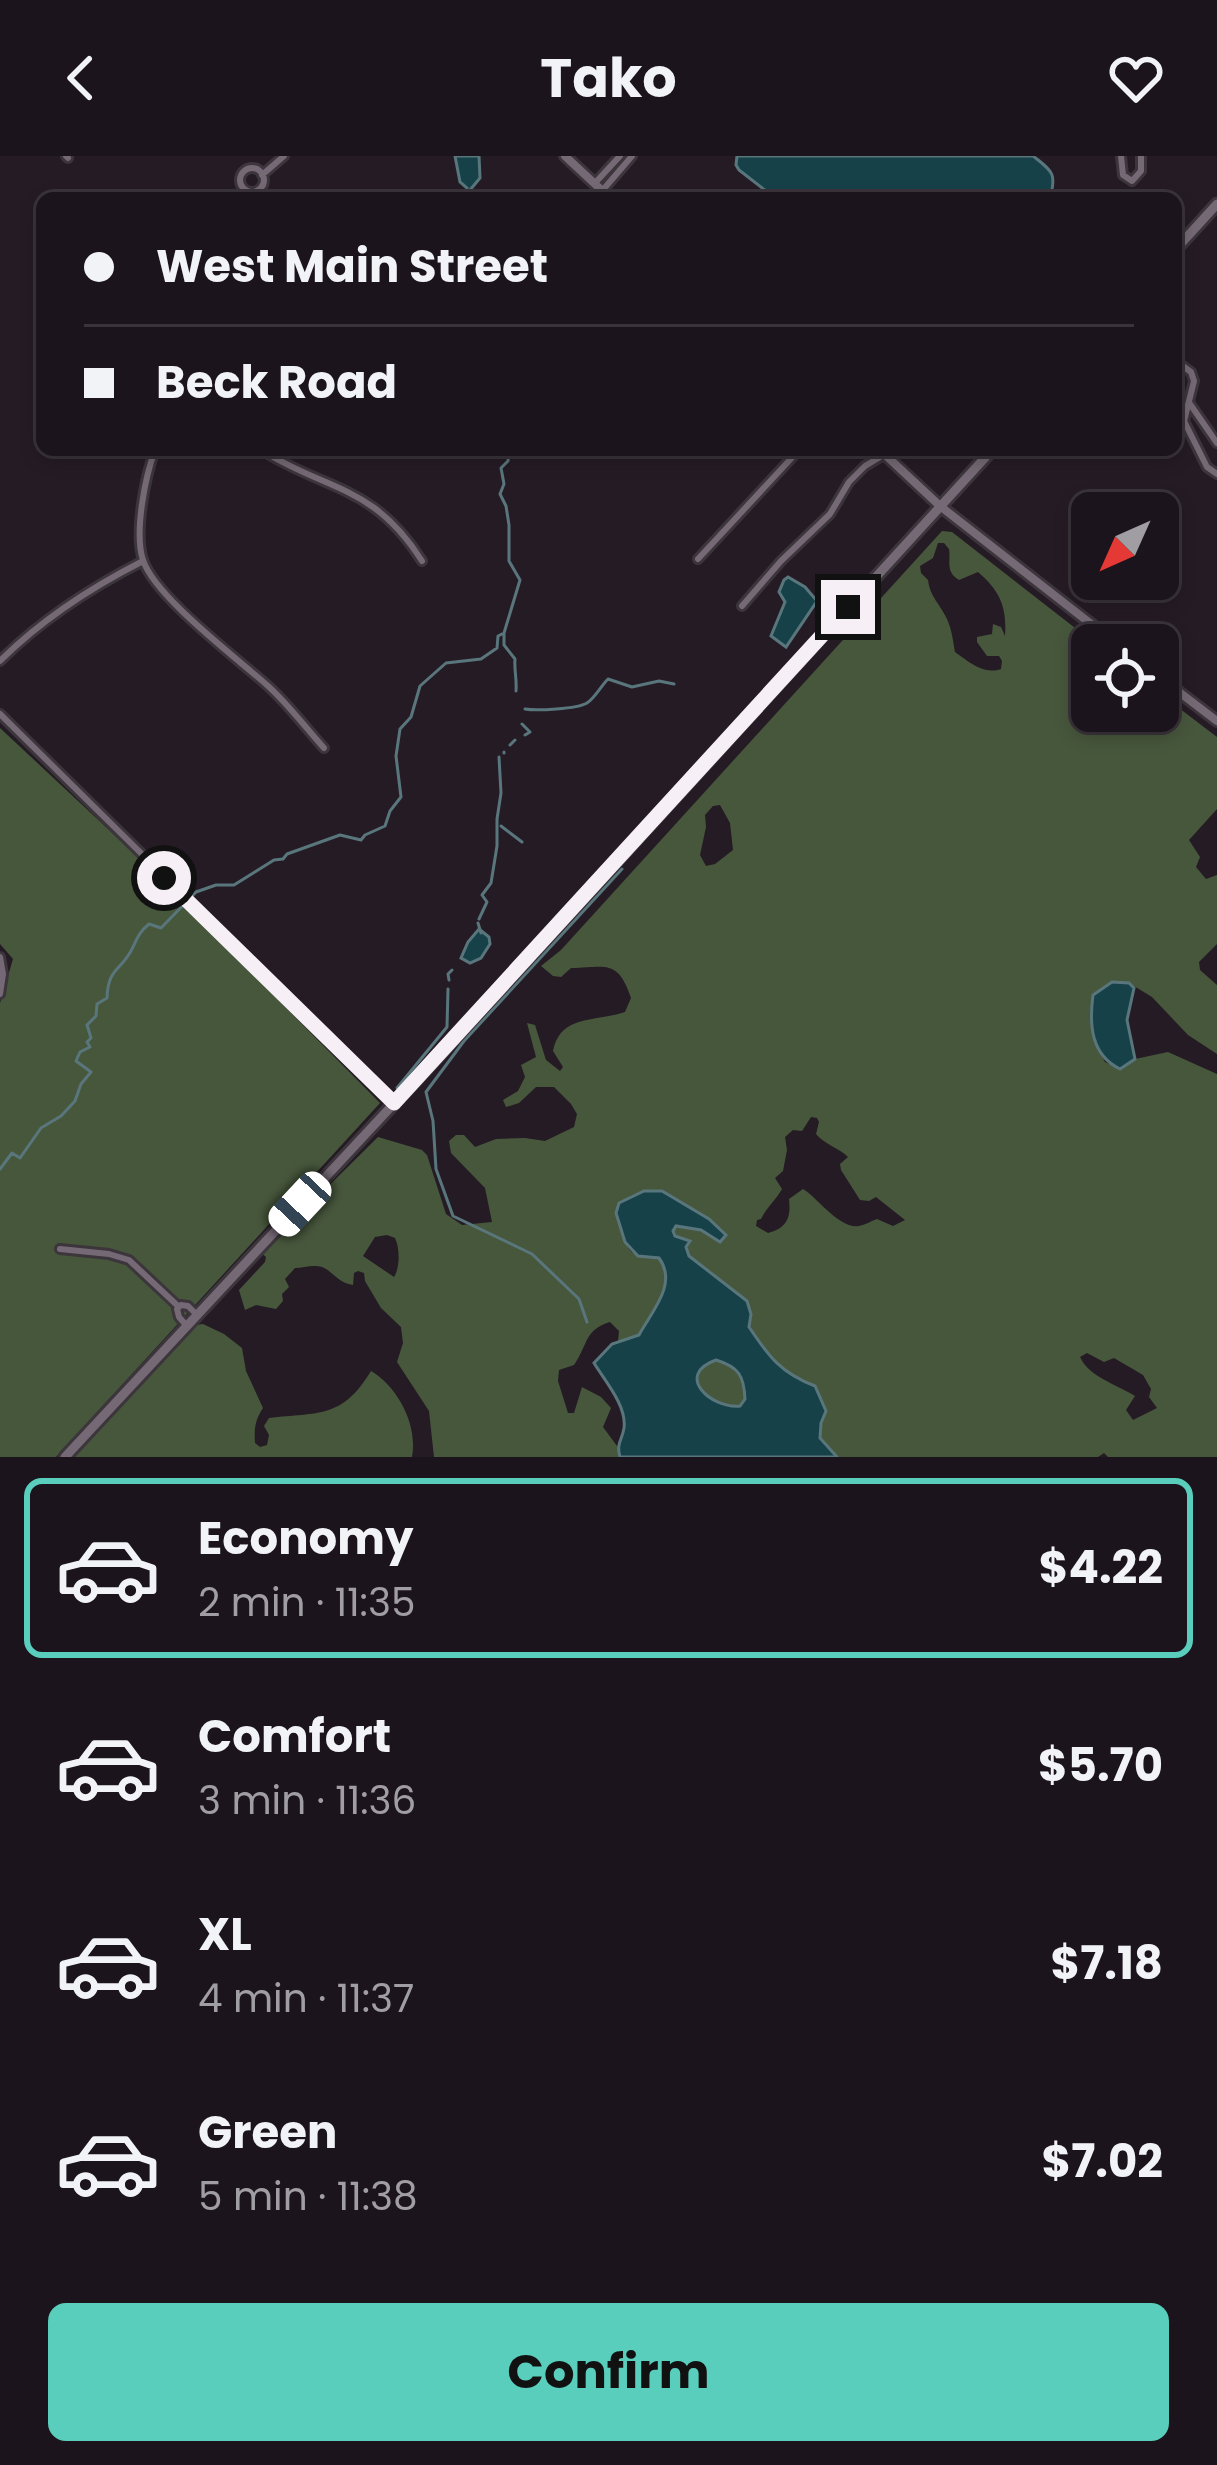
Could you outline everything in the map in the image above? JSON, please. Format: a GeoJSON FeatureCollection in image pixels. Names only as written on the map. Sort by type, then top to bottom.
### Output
{"type":"FeatureCollection","features":[{"type":"Feature","properties":{"kind":"main road"},"geometry":{"type":"LineString","coordinates":[[1182,242],[1217,204]]}},
{"type":"Feature","properties":{"kind":"main road"},"geometry":{"type":"LineString","coordinates":[[64,1457],[986,456]]}},
{"type":"Feature","properties":{"kind":"street"},"geometry":{"type":"LineString","coordinates":[[262,175],[284,156]]}},
{"type":"Feature","properties":{"kind":"street"},"geometry":{"type":"LineString","coordinates":[[565,156],[602,191]]}},
{"type":"Feature","properties":{"kind":"street"},"geometry":{"type":"LineString","coordinates":[[602,191],[620,156]]}},
{"type":"Feature","properties":{"kind":"street"},"geometry":{"type":"LineString","coordinates":[[602,191],[631,156]]}},
{"type":"Feature","properties":{"kind":"street"},"geometry":{"type":"LineString","coordinates":[[1121,156],[1123,176],[1132,181],[1141,171],[1141,156]]}},
{"type":"Feature","properties":{"kind":"street"},"geometry":{"type":"LineString","coordinates":[[1182,367],[1193,377],[1184,421],[1207,467],[1217,474]]}},
{"type":"Feature","properties":{"kind":"street"},"geometry":{"type":"LineString","coordinates":[[1190,404],[1217,443]]}},
{"type":"Feature","properties":{"kind":"street"},"geometry":{"type":"LineString","coordinates":[[153,456],[142,514],[143,561],[176,605],[269,687],[324,748]]}},
{"type":"Feature","properties":{"kind":"street"},"geometry":{"type":"LineString","coordinates":[[274,456],[363,498],[397,525],[422,561]]}},
{"type":"Feature","properties":{"kind":"street"},"geometry":{"type":"LineString","coordinates":[[698,559],[793,456]]}},
{"type":"Feature","properties":{"kind":"street"},"geometry":{"type":"LineString","coordinates":[[742,606],[830,514],[849,482],[878,456]]}},
{"type":"Feature","properties":{"kind":"street"},"geometry":{"type":"LineString","coordinates":[[887,456],[940,506],[1091,624]]}},
{"type":"Feature","properties":{"kind":"street"},"geometry":{"type":"LineString","coordinates":[[0,662],[54,613],[143,561]]}},
{"type":"Feature","properties":{"kind":"street"},"geometry":{"type":"LineString","coordinates":[[1179,692],[1217,722]]}},
{"type":"Feature","properties":{"kind":"street"},"geometry":{"type":"LineString","coordinates":[[0,714],[394,1103]]}},
{"type":"Feature","properties":{"kind":"street"},"geometry":{"type":"LineString","coordinates":[[0,957],[0,994]]}},
{"type":"Feature","properties":{"kind":"street"},"geometry":{"type":"LineString","coordinates":[[60,1249],[129,1260],[179,1307],[188,1306],[196,1314]]}},
{"type":"Feature","properties":{"kind":"street"},"geometry":{"type":"LineString","coordinates":[[179,1307],[178,1317],[186,1324]]}},
{"type":"Feature","properties":{"kind":"green space"},"geometry":{"type":"Polygon","coordinates":[[[942,531],[952,532],[1071,625],[1071,732],[1179,732],[1179,708],[1217,737],[1217,809],[1189,840],[1200,857],[1196,867],[1206,879],[1217,875],[1217,944],[1199,962],[1200,970],[1217,985],[1217,1054],[1129,983],[1097,1048],[1105,1062],[1120,1069],[1135,1059],[1168,1052],[1217,1074],[1217,1457],[1108,1457],[1104,1453],[1098,1457],[837,1457],[820,1438],[825,1415],[808,1382],[765,1352],[749,1328],[750,1308],[689,1256],[686,1239],[672,1231],[676,1226],[694,1227],[720,1242],[726,1235],[684,1203],[652,1191],[620,1203],[627,1246],[637,1255],[659,1258],[664,1268],[664,1287],[656,1307],[633,1339],[618,1341],[619,1331],[610,1322],[602,1325],[591,1334],[574,1365],[559,1370],[568,1413],[574,1413],[582,1387],[611,1408],[603,1427],[620,1457],[434,1457],[429,1411],[397,1362],[403,1343],[401,1327],[381,1308],[364,1273],[354,1273],[353,1285],[322,1267],[295,1268],[285,1279],[289,1287],[276,1309],[256,1305],[245,1310],[239,1290],[265,1262],[261,1253],[378,1137],[427,1155],[446,1214],[462,1225],[492,1222],[485,1188],[451,1153],[449,1141],[464,1135],[475,1147],[496,1139],[545,1141],[574,1127],[577,1114],[554,1087],[536,1087],[519,1103],[506,1107],[503,1100],[518,1091],[525,1077],[521,1065],[536,1057],[527,1023],[535,1025],[546,1060],[560,1071],[563,1067],[553,1051],[563,1031],[581,1021],[625,1012],[631,998],[621,977],[610,968],[571,968],[561,977],[541,966],[561,950],[942,531]],[[938,543],[933,558],[920,566],[921,573],[947,619],[955,652],[982,669],[1001,669],[999,656],[987,656],[977,642],[977,637],[992,634],[993,624],[1005,636],[1005,616],[997,593],[978,572],[959,580],[955,577],[949,549],[938,543]],[[720,805],[705,815],[700,855],[706,866],[733,850],[730,823],[720,805]],[[811,1117],[802,1131],[793,1130],[785,1137],[783,1171],[775,1178],[782,1189],[756,1226],[768,1233],[784,1225],[789,1199],[803,1189],[851,1226],[877,1219],[893,1226],[905,1220],[876,1197],[860,1200],[841,1170],[840,1164],[848,1157],[816,1134],[819,1122],[811,1117]],[[375,1237],[363,1256],[394,1277],[399,1258],[395,1238],[375,1237]],[[1087,1353],[1080,1357],[1096,1375],[1135,1396],[1126,1410],[1133,1420],[1157,1408],[1143,1375],[1114,1358],[1104,1362],[1087,1353]]]}},
{"type":"Feature","properties":{"kind":"green space"},"geometry":{"type":"Polygon","coordinates":[[[0,728],[123,843],[380,1103],[56,1457],[0,1457],[0,1003],[13,959],[0,944],[0,728]]]}},
{"type":"Feature","properties":{"kind":"green space"},"geometry":{"type":"Polygon","coordinates":[[[203,1324],[242,1348],[246,1371],[263,1408],[255,1429],[255,1443],[260,1447],[267,1445],[264,1426],[269,1418],[316,1413],[339,1405],[371,1371],[404,1408],[412,1432],[412,1457],[74,1457],[196,1325],[203,1324]]]}},
{"type":"Feature","properties":{"kind":"green space"},"geometry":{"type":"Polygon","coordinates":[[[716,1360],[742,1377],[745,1400],[740,1406],[719,1402],[702,1390],[698,1374],[716,1360]]]}},
{"type":"Feature","properties":{"kind":"water"},"geometry":{"type":"Polygon","coordinates":[[[455,156],[479,156],[480,178],[472,192],[466,192],[455,156]]]}},
{"type":"Feature","properties":{"kind":"water"},"geometry":{"type":"Polygon","coordinates":[[[737,156],[1033,156],[1049,169],[1053,183],[1051,192],[767,192],[736,165],[737,156]]]}},
{"type":"Feature","properties":{"kind":"water"},"geometry":{"type":"Polygon","coordinates":[[[788,577],[817,601],[786,647],[771,636],[785,602],[779,592],[788,577]]]}},
{"type":"Feature","properties":{"kind":"water"},"geometry":{"type":"Polygon","coordinates":[[[479,929],[490,944],[481,958],[470,963],[461,958],[479,929]]]}},
{"type":"Feature","properties":{"kind":"water"},"geometry":{"type":"Polygon","coordinates":[[[1112,982],[1134,988],[1127,1020],[1135,1059],[1120,1069],[1103,1056],[1092,1028],[1093,995],[1112,982]]]}},
{"type":"Feature","properties":{"kind":"water"},"geometry":{"type":"Polygon","coordinates":[[[644,1191],[662,1191],[726,1235],[720,1242],[701,1230],[676,1226],[673,1231],[690,1241],[689,1256],[747,1301],[749,1327],[770,1355],[784,1370],[815,1386],[826,1411],[820,1438],[837,1457],[620,1457],[622,1411],[594,1363],[612,1344],[639,1335],[661,1297],[666,1278],[659,1258],[638,1256],[625,1242],[616,1213],[619,1203],[644,1191]],[[716,1360],[704,1366],[697,1382],[709,1397],[740,1406],[745,1399],[741,1378],[716,1360]]]}},
{"type":"Feature","properties":{"kind":"waterway"},"geometry":{"type":"LineString","coordinates":[[0,1169],[12,1153],[20,1158],[41,1128],[75,1101],[91,1072],[76,1061],[90,1047],[87,1025],[96,1016],[97,1004],[107,998],[112,976],[149,924],[161,928],[196,892],[234,885],[287,854],[340,835],[361,840],[385,826],[401,797],[396,756],[400,729],[411,717],[420,686],[446,663],[481,659],[497,648],[498,636],[504,633],[520,580],[509,561],[509,525],[500,494],[504,484],[501,468],[508,456]]}},
{"type":"Feature","properties":{"kind":"waterway"},"geometry":{"type":"LineString","coordinates":[[504,634],[504,645],[515,659],[516,691]]}},
{"type":"Feature","properties":{"kind":"waterway"},"geometry":{"type":"LineString","coordinates":[[525,709],[582,705],[608,679],[632,687],[659,681],[674,684]]}},
{"type":"Feature","properties":{"kind":"waterway"},"geometry":{"type":"LineString","coordinates":[[522,724],[530,732],[525,735]]}},
{"type":"Feature","properties":{"kind":"waterway"},"geometry":{"type":"LineString","coordinates":[[510,745],[515,740]]}},
{"type":"Feature","properties":{"kind":"waterway"},"geometry":{"type":"LineString","coordinates":[[479,919],[487,902],[482,895],[491,883],[497,846],[499,757]]}},
{"type":"Feature","properties":{"kind":"waterway"},"geometry":{"type":"LineString","coordinates":[[501,826],[522,842]]}},
{"type":"Feature","properties":{"kind":"waterway"},"geometry":{"type":"LineString","coordinates":[[587,1322],[579,1299],[532,1254],[453,1216],[436,1169],[426,1092],[464,1041],[622,869]]}},
{"type":"Feature","properties":{"kind":"waterway"},"geometry":{"type":"LineString","coordinates":[[478,923],[481,933]]}},
{"type":"Feature","properties":{"kind":"waterway"},"geometry":{"type":"LineString","coordinates":[[449,980],[452,970]]}},
{"type":"Feature","properties":{"kind":"waterway"},"geometry":{"type":"LineString","coordinates":[[397,1088],[447,1027],[448,989]]}},
{"type":"Feature","properties":{"kind":"route"},"geometry":{"type":"LineString","coordinates":[[164,878],[394,1103],[848,607]]}}]}
